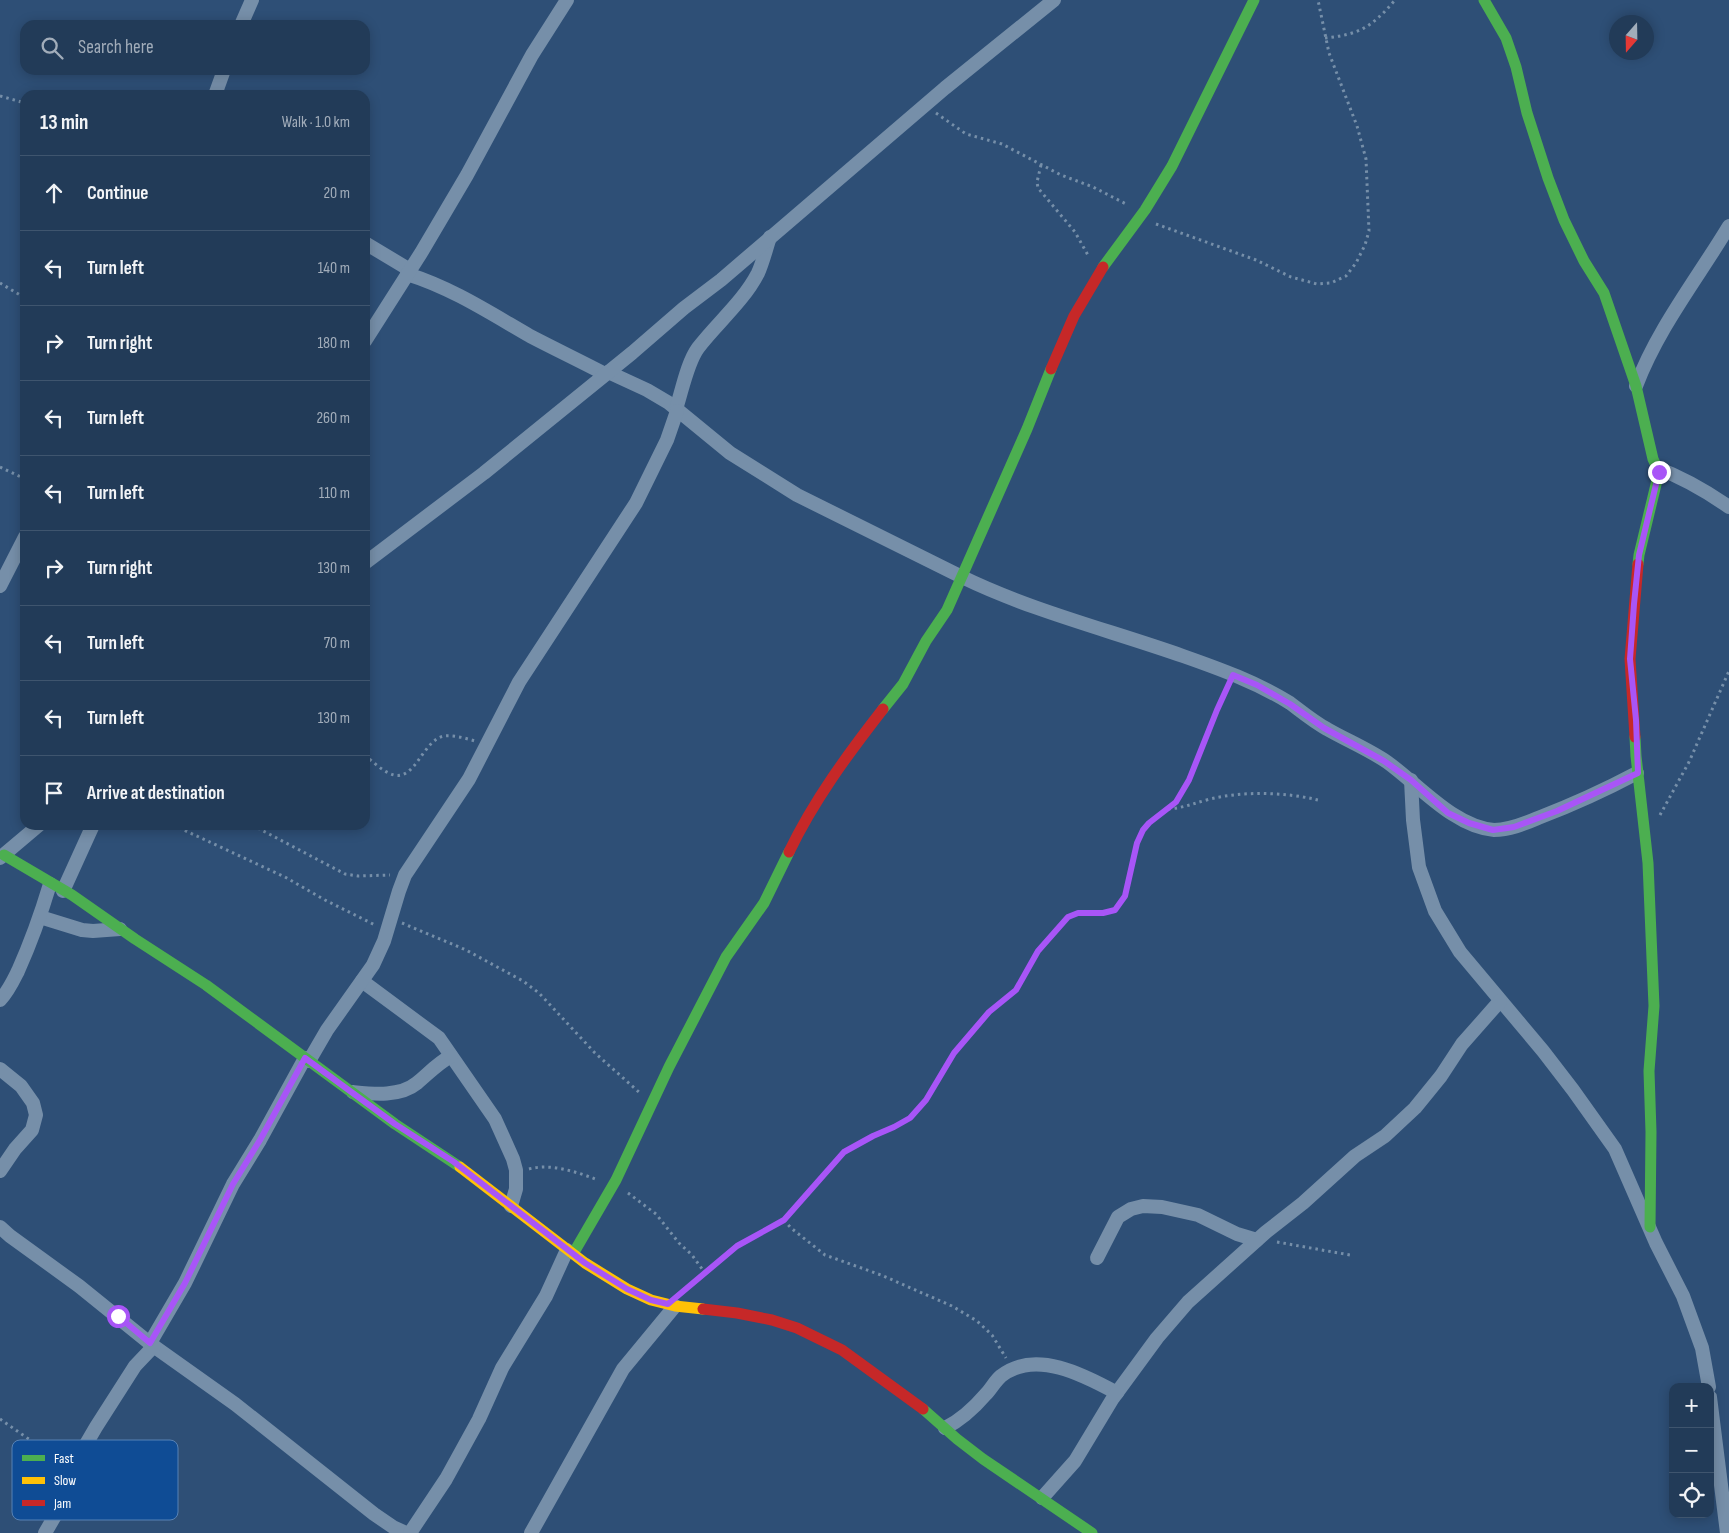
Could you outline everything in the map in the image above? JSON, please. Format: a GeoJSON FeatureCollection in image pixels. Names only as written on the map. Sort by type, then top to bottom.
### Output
{"type":"FeatureCollection","features":[{"type":"Feature","properties":{"kind":"street"},"geometry":{"type":"LineString","coordinates":[[243,20],[252,0]]}},
{"type":"Feature","properties":{"kind":"street"},"geometry":{"type":"LineString","coordinates":[[370,333],[467,175],[532,55],[567,0]]}},
{"type":"Feature","properties":{"kind":"street"},"geometry":{"type":"LineString","coordinates":[[370,559],[484,473],[721,280],[924,105],[1054,0]]}},
{"type":"Feature","properties":{"kind":"street"},"geometry":{"type":"LineString","coordinates":[[410,1533],[446,1479],[479,1418],[502,1368],[546,1296],[570,1252],[613,1185],[669,1067],[722,965],[764,903],[799,831],[843,761],[903,684],[926,641],[947,610],[1027,429],[1056,354],[1074,316],[1098,276],[1142,215],[1172,166],[1254,0]]}},
{"type":"Feature","properties":{"kind":"street"},"geometry":{"type":"LineString","coordinates":[[1484,0],[1506,38],[1516,67],[1527,113],[1564,220],[1584,261],[1604,293],[1636,386],[1653,459],[1659,472],[1639,555],[1630,659],[1636,720],[1638,773],[1648,863],[1653,950],[1654,1006],[1649,1070],[1651,1132],[1650,1228]]}},
{"type":"Feature","properties":{"kind":"street"},"geometry":{"type":"LineString","coordinates":[[217,90],[222,75]]}},
{"type":"Feature","properties":{"kind":"street"},"geometry":{"type":"LineString","coordinates":[[1636,386],[1672,314],[1729,226]]}},
{"type":"Feature","properties":{"kind":"street"},"geometry":{"type":"LineString","coordinates":[[88,1440],[135,1366],[152,1345],[185,1283],[233,1184],[307,1059],[373,965],[390,924],[406,874],[469,779],[519,682],[636,503],[667,440],[698,349],[750,286],[757,274],[770,237]]}},
{"type":"Feature","properties":{"kind":"street"},"geometry":{"type":"LineString","coordinates":[[370,246],[409,272],[471,300],[532,337],[647,390],[677,410],[730,453],[797,495],[988,590],[1093,627],[1131,638],[1257,685],[1290,704],[1324,728],[1384,761],[1411,780],[1448,813],[1469,823],[1493,830],[1514,827],[1557,811],[1638,773]]}},
{"type":"Feature","properties":{"kind":"street"},"geometry":{"type":"LineString","coordinates":[[1657,468],[1679,476],[1702,488],[1729,507]]}},
{"type":"Feature","properties":{"kind":"street"},"geometry":{"type":"LineString","coordinates":[[0,586],[20,547]]}},
{"type":"Feature","properties":{"kind":"street"},"geometry":{"type":"LineString","coordinates":[[1411,780],[1413,820],[1419,867],[1435,912],[1460,952],[1573,1090],[1615,1149],[1683,1296],[1702,1348],[1707,1383]]}},
{"type":"Feature","properties":{"kind":"street"},"geometry":{"type":"LineString","coordinates":[[33,830],[2,857],[63,891],[206,985],[395,1124],[454,1162],[570,1252],[627,1289],[651,1300],[672,1305],[737,1312],[772,1320],[797,1328],[842,1350],[915,1402],[983,1459],[1092,1533]]}},
{"type":"Feature","properties":{"kind":"street"},"geometry":{"type":"LineString","coordinates":[[63,891],[91,830]]}},
{"type":"Feature","properties":{"kind":"street"},"geometry":{"type":"LineString","coordinates":[[0,1000],[26,955],[50,884]]}},
{"type":"Feature","properties":{"kind":"street"},"geometry":{"type":"LineString","coordinates":[[40,917],[82,930],[120,929]]}},
{"type":"Feature","properties":{"kind":"street"},"geometry":{"type":"LineString","coordinates":[[362,982],[439,1038],[495,1119],[513,1159],[517,1173],[516,1189],[511,1206]]}},
{"type":"Feature","properties":{"kind":"street"},"geometry":{"type":"LineString","coordinates":[[1042,1498],[1075,1461],[1117,1392],[1188,1302],[1355,1156],[1385,1136],[1415,1108],[1441,1076],[1462,1044],[1500,1001]]}},
{"type":"Feature","properties":{"kind":"street"},"geometry":{"type":"LineString","coordinates":[[353,1092],[384,1093],[408,1089],[451,1056]]}},
{"type":"Feature","properties":{"kind":"street"},"geometry":{"type":"LineString","coordinates":[[0,1069],[21,1086],[33,1103],[36,1115],[32,1130],[15,1149],[0,1171]]}},
{"type":"Feature","properties":{"kind":"street"},"geometry":{"type":"LineString","coordinates":[[1097,1258],[1118,1217],[1130,1209],[1142,1206],[1162,1207],[1198,1215],[1237,1234],[1259,1239]]}},
{"type":"Feature","properties":{"kind":"street"},"geometry":{"type":"LineString","coordinates":[[0,1227],[79,1286],[152,1345],[235,1404],[374,1514],[406,1533]]}},
{"type":"Feature","properties":{"kind":"street"},"geometry":{"type":"LineString","coordinates":[[531,1533],[623,1369],[672,1305]]}},
{"type":"Feature","properties":{"kind":"street"},"geometry":{"type":"LineString","coordinates":[[945,1428],[964,1416],[1001,1376],[1012,1370],[1034,1364],[1068,1370],[1117,1392]]}},
{"type":"Feature","properties":{"kind":"street"},"geometry":{"type":"LineString","coordinates":[[1713,1428],[1727,1533]]}},
{"type":"Feature","properties":{"kind":"street"},"geometry":{"type":"LineString","coordinates":[[45,1533],[53,1520]]}},
{"type":"Feature","properties":{"kind":"path"},"geometry":{"type":"LineString","coordinates":[[924,105],[966,134],[1002,144],[1061,175],[1093,187],[1132,207],[1142,215],[1244,255],[1291,277],[1317,284],[1331,283],[1346,276],[1356,263],[1369,232],[1366,159],[1357,126],[1329,53],[1318,0]]}},
{"type":"Feature","properties":{"kind":"path"},"geometry":{"type":"LineString","coordinates":[[1325,38],[1352,33],[1363,28],[1374,21],[1395,0]]}},
{"type":"Feature","properties":{"kind":"path"},"geometry":{"type":"LineString","coordinates":[[0,96],[20,102]]}},
{"type":"Feature","properties":{"kind":"path"},"geometry":{"type":"LineString","coordinates":[[1042,165],[1037,182],[1038,188],[1075,232],[1098,276]]}},
{"type":"Feature","properties":{"kind":"path"},"geometry":{"type":"LineString","coordinates":[[0,283],[20,295]]}},
{"type":"Feature","properties":{"kind":"path"},"geometry":{"type":"LineString","coordinates":[[0,467],[20,477]]}},
{"type":"Feature","properties":{"kind":"path"},"geometry":{"type":"LineString","coordinates":[[1659,818],[1689,762],[1729,671]]}},
{"type":"Feature","properties":{"kind":"path"},"geometry":{"type":"LineString","coordinates":[[672,1305],[704,1273],[724,1259],[737,1246],[784,1220],[844,1152],[910,1118],[926,1100],[954,1053],[989,1012],[1016,990],[1038,951],[1068,917],[1078,913],[1103,913],[1115,910],[1125,896],[1137,843],[1143,830],[1176,802],[1189,780],[1233,675]]}},
{"type":"Feature","properties":{"kind":"path"},"geometry":{"type":"LineString","coordinates":[[370,759],[388,773],[400,776],[416,764],[430,745],[444,736],[467,738],[487,745]]}},
{"type":"Feature","properties":{"kind":"path"},"geometry":{"type":"LineString","coordinates":[[1166,810],[1188,807],[1211,799],[1245,794],[1292,796],[1318,800]]}},
{"type":"Feature","properties":{"kind":"path"},"geometry":{"type":"LineString","coordinates":[[184,830],[286,877],[334,905],[466,950],[523,981],[544,998],[595,1053],[643,1097],[650,1108]]}},
{"type":"Feature","properties":{"kind":"path"},"geometry":{"type":"LineString","coordinates":[[261,830],[345,874],[358,876],[406,874]]}},
{"type":"Feature","properties":{"kind":"path"},"geometry":{"type":"LineString","coordinates":[[517,1173],[542,1167],[572,1170],[613,1185],[636,1198],[656,1214],[671,1230],[679,1243],[692,1255],[704,1273]]}},
{"type":"Feature","properties":{"kind":"path"},"geometry":{"type":"LineString","coordinates":[[784,1220],[791,1228],[826,1255],[881,1275],[952,1306],[977,1321],[992,1335],[1012,1370]]}},
{"type":"Feature","properties":{"kind":"path"},"geometry":{"type":"LineString","coordinates":[[1259,1239],[1350,1255]]}},
{"type":"Feature","properties":{"kind":"path"},"geometry":{"type":"LineString","coordinates":[[0,1419],[30,1440]]}},
{"type":"Feature","properties":{"kind":"traffic: fast"},"geometry":{"type":"LineString","coordinates":[[1103,267],[1145,210],[1172,166],[1254,0]]}},
{"type":"Feature","properties":{"kind":"traffic: fast"},"geometry":{"type":"LineString","coordinates":[[1484,0],[1506,38],[1548,178],[1564,220],[1584,261],[1604,293],[1636,386],[1653,459],[1659,472],[1638,564]]}},
{"type":"Feature","properties":{"kind":"traffic: fast"},"geometry":{"type":"LineString","coordinates":[[883,709],[903,684],[926,641],[947,610],[1027,429],[1051,369]]}},
{"type":"Feature","properties":{"kind":"traffic: fast"},"geometry":{"type":"LineString","coordinates":[[1635,737],[1648,863],[1654,1006],[1649,1071],[1651,1132],[1650,1227]]}},
{"type":"Feature","properties":{"kind":"traffic: fast"},"geometry":{"type":"LineString","coordinates":[[573,1254],[616,1180],[669,1067],[726,957],[764,903],[789,852]]}},
{"type":"Feature","properties":{"kind":"traffic: fast"},"geometry":{"type":"LineString","coordinates":[[4,855],[72,895],[206,985],[395,1124],[460,1167]]}},
{"type":"Feature","properties":{"kind":"traffic: fast"},"geometry":{"type":"LineString","coordinates":[[923,1409],[983,1459],[1092,1533]]}},
{"type":"Feature","properties":{"kind":"traffic: slow"},"geometry":{"type":"LineString","coordinates":[[460,1167],[585,1263],[627,1289],[651,1300],[675,1306],[703,1309]]}},
{"type":"Feature","properties":{"kind":"traffic: jam"},"geometry":{"type":"LineString","coordinates":[[1051,369],[1074,316],[1103,267]]}},
{"type":"Feature","properties":{"kind":"traffic: jam"},"geometry":{"type":"LineString","coordinates":[[1635,737],[1630,659],[1638,564]]}},
{"type":"Feature","properties":{"kind":"traffic: jam"},"geometry":{"type":"LineString","coordinates":[[789,852],[809,814],[832,778],[883,709]]}},
{"type":"Feature","properties":{"kind":"traffic: jam"},"geometry":{"type":"LineString","coordinates":[[703,1309],[772,1320],[797,1328],[842,1350],[923,1409]]}},
{"type":"Feature","properties":{"kind":"route"},"geometry":{"type":"LineString","coordinates":[[118,1316],[150,1343],[185,1283],[233,1184],[260,1140],[305,1058],[395,1124],[454,1162],[585,1263],[627,1289],[651,1300],[668,1304],[710,1268],[724,1259],[737,1246],[784,1220],[844,1152],[910,1118],[926,1100],[954,1053],[989,1012],[1016,990],[1024,979],[1038,951],[1068,917],[1078,913],[1103,913],[1115,910],[1125,896],[1132,861],[1143,830],[1158,815],[1176,802],[1189,780],[1233,675],[1257,685],[1290,704],[1324,728],[1384,761],[1411,780],[1448,813],[1469,823],[1493,830],[1514,827],[1557,811],[1638,773],[1636,720],[1630,659],[1639,555],[1659,472]]}}]}
